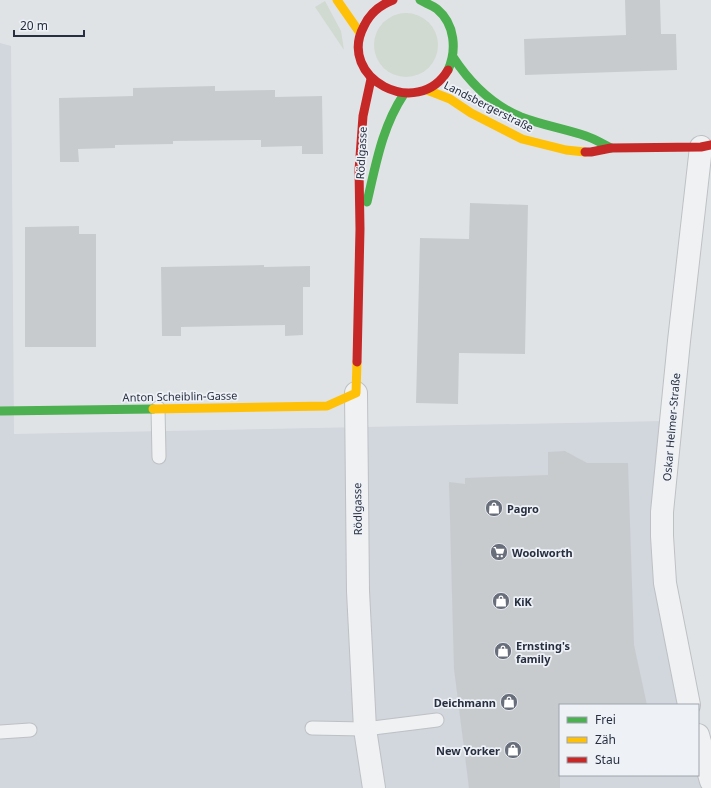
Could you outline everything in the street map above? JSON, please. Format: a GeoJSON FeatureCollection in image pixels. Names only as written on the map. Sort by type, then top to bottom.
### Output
{"type":"FeatureCollection","features":[{"type":"Feature","properties":{"kind":"street"},"geometry":{"type":"LineString","coordinates":[[337,0],[360,33]]}},
{"type":"Feature","properties":{"kind":"street"},"geometry":{"type":"LineString","coordinates":[[393,0],[381,2],[368,16],[360,33],[358,42],[361,64],[370,79],[380,86],[404,94],[427,90],[444,76],[453,57],[453,38],[450,27],[438,10],[420,0]]}},
{"type":"Feature","properties":{"kind":"street"},"geometry":{"type":"LineString","coordinates":[[438,10],[441,0]]}},
{"type":"Feature","properties":{"kind":"street","name":"Landsbergerstraße"},"geometry":{"type":"LineString","coordinates":[[453,57],[458,66],[478,89],[499,105],[531,121],[587,137],[611,148]]}},
{"type":"Feature","properties":{"kind":"street","name":"Rödlgasse"},"geometry":{"type":"LineString","coordinates":[[370,79],[363,116],[359,170],[360,229],[356,393],[358,591],[364,729],[374,788]]}},
{"type":"Feature","properties":{"kind":"street","name":"Landsbergerstraße"},"geometry":{"type":"LineString","coordinates":[[427,90],[443,95],[471,113],[522,139],[566,150],[591,152],[611,148],[706,146]]}},
{"type":"Feature","properties":{"kind":"street","name":"Rödlgasse"},"geometry":{"type":"LineString","coordinates":[[360,229],[387,124],[397,102],[404,94]]}},
{"type":"Feature","properties":{"kind":"street","name":"Oskar Helmer-Straße"},"geometry":{"type":"LineString","coordinates":[[689,704],[667,596],[662,536],[662,512],[679,341],[706,146]]}},
{"type":"Feature","properties":{"kind":"street","name":"Anton Scheiblin-Gasse"},"geometry":{"type":"LineString","coordinates":[[0,411],[327,406],[356,393]]}},
{"type":"Feature","properties":{"kind":"street"},"geometry":{"type":"LineString","coordinates":[[699,739],[711,781]]}},
{"type":"Feature","properties":{"kind":"lane"},"geometry":{"type":"LineString","coordinates":[[158,408],[159,457]]}},
{"type":"Feature","properties":{"kind":"lane"},"geometry":{"type":"LineString","coordinates":[[312,728],[364,729],[437,720]]}},
{"type":"Feature","properties":{"kind":"lane"},"geometry":{"type":"LineString","coordinates":[[0,732],[30,730]]}},
{"type":"Feature","properties":{"kind":"shaded area"},"geometry":{"type":"Polygon","coordinates":[[[325,1],[341,31],[344,50],[315,7],[325,1]]]}},
{"type":"Feature","properties":{"kind":"shaded area"},"geometry":{"type":"Polygon","coordinates":[[[400,13],[412,13],[429,22],[436,33],[438,45],[436,57],[429,68],[412,77],[400,77],[388,72],[379,63],[374,51],[374,39],[379,27],[388,18],[400,13]]]}},
{"type":"Feature","properties":{"kind":"shaded area"},"geometry":{"type":"Polygon","coordinates":[[[0,43],[11,46],[14,434],[666,421],[658,510],[684,704],[559,704],[559,776],[699,776],[708,788],[0,788],[0,43]]]}},
{"type":"Feature","properties":{"kind":"building"},"geometry":{"type":"Polygon","coordinates":[[[625,0],[660,0],[661,34],[676,34],[677,70],[525,75],[524,39],[626,35],[625,0]]]}},
{"type":"Feature","properties":{"kind":"building"},"geometry":{"type":"Polygon","coordinates":[[[215,86],[215,91],[275,90],[275,97],[322,96],[323,154],[302,154],[302,146],[261,147],[261,140],[173,141],[173,144],[115,145],[115,148],[78,149],[79,162],[60,162],[59,98],[133,96],[133,88],[215,86]]]}},
{"type":"Feature","properties":{"kind":"building"},"geometry":{"type":"Polygon","coordinates":[[[470,203],[528,205],[525,354],[459,353],[458,404],[416,403],[420,238],[469,239],[470,203]]]}},
{"type":"Feature","properties":{"kind":"building"},"geometry":{"type":"Polygon","coordinates":[[[79,226],[79,234],[96,234],[96,347],[25,347],[25,227],[79,226]]]}},
{"type":"Feature","properties":{"kind":"building"},"geometry":{"type":"Polygon","coordinates":[[[264,265],[264,267],[310,266],[310,287],[303,287],[303,335],[285,336],[285,325],[181,327],[181,336],[162,336],[161,267],[264,265]]]}},
{"type":"Feature","properties":{"kind":"building"},"geometry":{"type":"Polygon","coordinates":[[[565,451],[587,463],[628,463],[634,645],[647,704],[559,704],[560,788],[469,788],[454,669],[449,482],[465,484],[465,478],[548,475],[548,452],[565,451]]]}},
{"type":"Feature","properties":{"kind":"traffic: fast"},"geometry":{"type":"LineString","coordinates":[[420,0],[437,9],[448,22],[453,38],[453,54],[448,70]]}},
{"type":"Feature","properties":{"kind":"traffic: fast"},"geometry":{"type":"LineString","coordinates":[[453,57],[467,76],[482,92],[491,100],[510,112],[529,120],[586,136],[611,148]]}},
{"type":"Feature","properties":{"kind":"traffic: fast"},"geometry":{"type":"LineString","coordinates":[[367,202],[385,133],[390,119],[404,94]]}},
{"type":"Feature","properties":{"kind":"traffic: fast"},"geometry":{"type":"LineString","coordinates":[[0,411],[153,409]]}},
{"type":"Feature","properties":{"kind":"traffic: slow"},"geometry":{"type":"LineString","coordinates":[[337,0],[360,33]]}},
{"type":"Feature","properties":{"kind":"traffic: slow"},"geometry":{"type":"LineString","coordinates":[[427,90],[450,99],[471,113],[522,139],[566,150],[585,152]]}},
{"type":"Feature","properties":{"kind":"traffic: slow"},"geometry":{"type":"LineString","coordinates":[[153,409],[327,406],[356,393],[357,362]]}},
{"type":"Feature","properties":{"kind":"traffic: jam"},"geometry":{"type":"LineString","coordinates":[[393,0],[384,4],[372,13],[364,26],[358,45],[361,62],[370,76],[384,87],[401,92],[418,92],[435,85],[448,70]]}},
{"type":"Feature","properties":{"kind":"traffic: jam"},"geometry":{"type":"LineString","coordinates":[[357,362],[360,229],[359,170],[363,116],[371,79]]}},
{"type":"Feature","properties":{"kind":"traffic: jam"},"geometry":{"type":"LineString","coordinates":[[585,152],[611,148],[701,147],[711,145]]}},
{"type":"Feature","properties":{"kind":"place","name":"Pagro"},"geometry":{"type":"Point","coordinates":[494,508]}},
{"type":"Feature","properties":{"kind":"place","name":"Woolworth"},"geometry":{"type":"Point","coordinates":[499,552]}},
{"type":"Feature","properties":{"kind":"place","name":"KiK"},"geometry":{"type":"Point","coordinates":[501,601]}},
{"type":"Feature","properties":{"kind":"place","name":"Ernsting's family"},"geometry":{"type":"Point","coordinates":[503,651]}},
{"type":"Feature","properties":{"kind":"place","name":"Deichmann"},"geometry":{"type":"Point","coordinates":[509,702]}},
{"type":"Feature","properties":{"kind":"place","name":"New Yorker"},"geometry":{"type":"Point","coordinates":[513,750]}}]}
